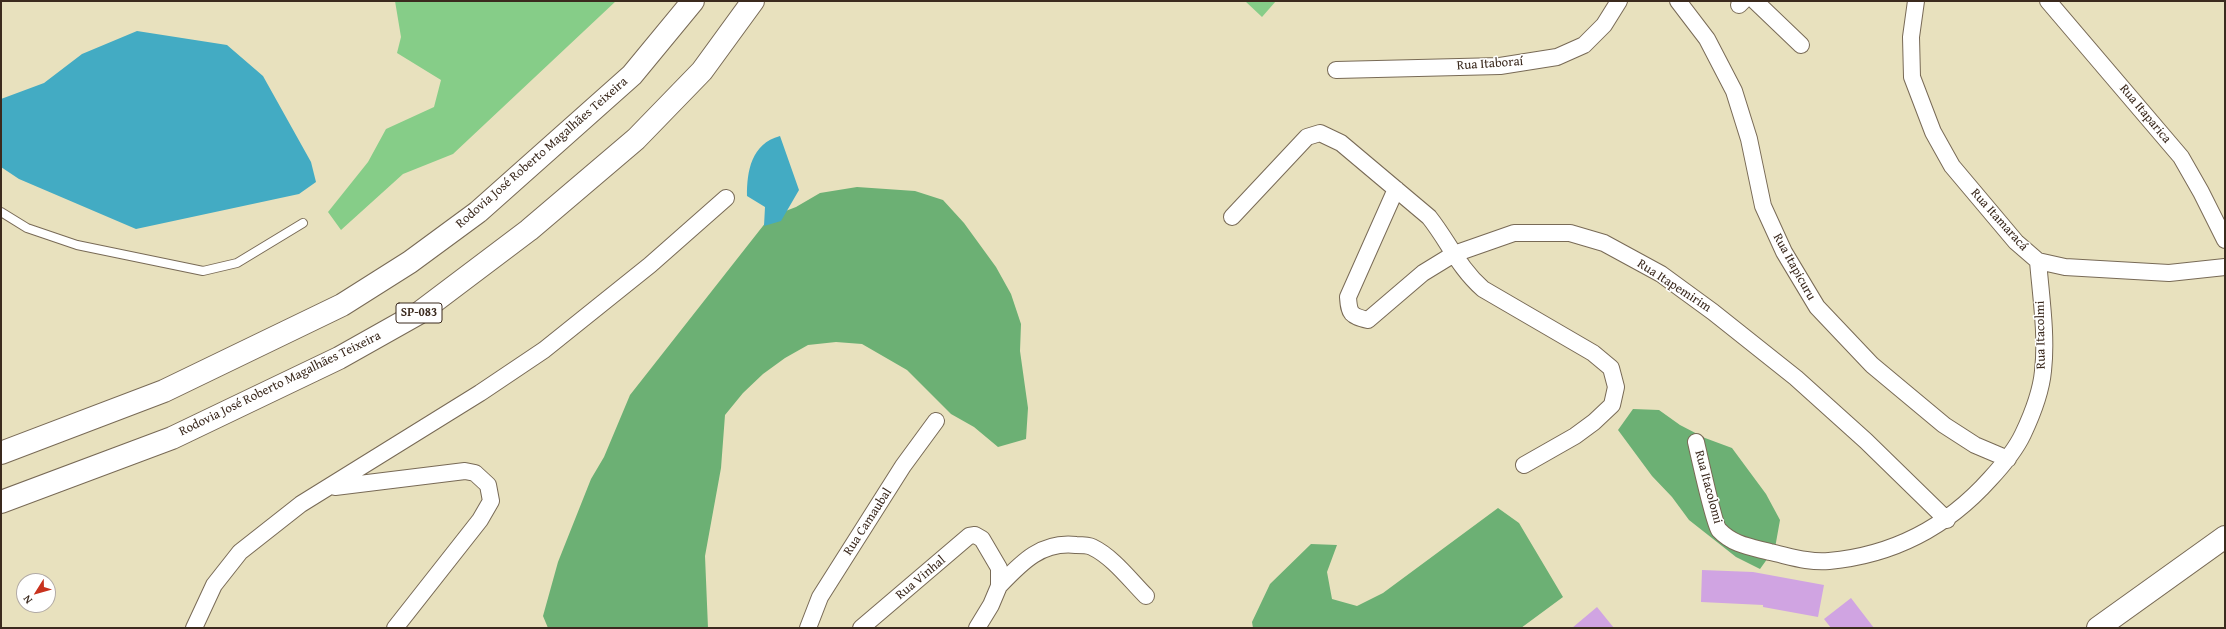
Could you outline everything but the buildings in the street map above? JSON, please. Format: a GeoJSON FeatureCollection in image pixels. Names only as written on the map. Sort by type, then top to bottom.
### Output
{"type":"FeatureCollection","features":[{"type":"Feature","properties":{"kind":"main road","name":"Rodovia José Roberto Magalhães Teixeira"},"geometry":{"type":"LineString","coordinates":[[1,453],[164,391],[342,305],[410,262],[478,212],[632,75],[693,1]]}},
{"type":"Feature","properties":{"kind":"main road","name":"Rodovia José Roberto Magalhães Teixeira"},"geometry":{"type":"LineString","coordinates":[[1,502],[172,438],[339,358],[419,313],[529,230],[636,138],[702,71],[753,1]]}},
{"type":"Feature","properties":{"kind":"main road"},"geometry":{"type":"LineString","coordinates":[[2098,628],[2223,540]]}},
{"type":"Feature","properties":{"kind":"street","name":"Rua Itaboraí"},"geometry":{"type":"LineString","coordinates":[[1336,70],[1500,66],[1558,57],[1584,45],[1604,25],[1619,1]]}},
{"type":"Feature","properties":{"kind":"street","name":"Rua Itapicuru"},"geometry":{"type":"LineString","coordinates":[[1678,1],[1707,39],[1734,92],[1749,139],[1763,206],[1784,252],[1817,307],[1872,365],[1944,425],[1976,445],[2008,459]]}},
{"type":"Feature","properties":{"kind":"street"},"geometry":{"type":"LineString","coordinates":[[1755,1],[1801,45]]}},
{"type":"Feature","properties":{"kind":"street","name":"Rua Itamaracá"},"geometry":{"type":"LineString","coordinates":[[1916,1],[1911,37],[1912,77],[1933,132],[1952,166],[1990,214],[2016,242],[2038,262],[2065,267],[2169,273],[2225,266]]}},
{"type":"Feature","properties":{"kind":"street","name":"Rua Itaparica"},"geometry":{"type":"LineString","coordinates":[[2048,1],[2181,157],[2202,192],[2225,240]]}},
{"type":"Feature","properties":{"kind":"street"},"geometry":{"type":"LineString","coordinates":[[1232,217],[1307,137],[1320,133],[1341,143],[1429,217],[1440,230],[1468,276],[1483,289],[1593,353],[1611,368],[1616,387],[1612,405],[1594,422],[1575,436],[1524,465]]}},
{"type":"Feature","properties":{"kind":"street","name":"Rua Itapemirim"},"geometry":{"type":"LineString","coordinates":[[1396,189],[1348,297],[1348,310],[1354,317],[1368,320],[1423,274],[1454,254],[1514,233],[1570,233],[1604,243],[1661,274],[1713,312],[1772,359],[1866,441],[1947,520]]}},
{"type":"Feature","properties":{"kind":"street"},"geometry":{"type":"LineString","coordinates":[[194,628],[214,585],[240,552],[301,504],[330,488],[480,393],[544,350],[650,265],[726,198]]}},
{"type":"Feature","properties":{"kind":"street","name":"Rua Itacolmi"},"geometry":{"type":"LineString","coordinates":[[1947,520],[1979,491],[2008,459],[2023,434],[2035,403],[2043,372],[2043,327],[2038,262]]}},
{"type":"Feature","properties":{"kind":"street","name":"Rua Camaubal"},"geometry":{"type":"LineString","coordinates":[[808,628],[820,597],[903,466],[936,421]]}},
{"type":"Feature","properties":{"kind":"street","name":"Rua Itacolomi"},"geometry":{"type":"LineString","coordinates":[[1696,442],[1718,528],[1733,542],[1797,559],[1827,561],[1887,549],[1916,537],[1947,520]]}},
{"type":"Feature","properties":{"kind":"street"},"geometry":{"type":"LineString","coordinates":[[330,488],[465,471],[475,474],[488,485],[491,501],[480,520],[395,628]]}},
{"type":"Feature","properties":{"kind":"street","name":"Rua Vinhal"},"geometry":{"type":"LineString","coordinates":[[861,628],[969,536],[976,535],[982,540],[999,568],[999,586]]}},
{"type":"Feature","properties":{"kind":"street"},"geometry":{"type":"LineString","coordinates":[[977,628],[991,605],[999,586],[1020,564],[1040,549],[1069,544],[1091,546],[1112,562],[1146,596]]}},
{"type":"Feature","properties":{"kind":"lane"},"geometry":{"type":"LineString","coordinates":[[1,212],[27,228],[77,245],[203,271],[237,263],[303,223]]}},
{"type":"Feature","properties":{"kind":"green space"},"geometry":{"type":"Polygon","coordinates":[[[395,1],[616,1],[453,154],[403,174],[341,230],[328,212],[368,162],[386,129],[434,107],[441,80],[397,53],[401,37],[395,1]]]}},
{"type":"Feature","properties":{"kind":"green space"},"geometry":{"type":"Polygon","coordinates":[[[1245,1],[1276,1],[1262,17],[1245,1]]]}},
{"type":"Feature","properties":{"kind":"green space"},"geometry":{"type":"Polygon","coordinates":[[[857,187],[915,191],[943,200],[964,223],[996,267],[1011,294],[1021,324],[1020,351],[1028,408],[1026,439],[998,447],[974,427],[951,414],[907,370],[862,344],[836,342],[808,345],[785,358],[763,374],[743,393],[725,415],[721,468],[705,556],[708,628],[548,628],[543,616],[558,562],[591,479],[604,457],[630,395],[770,217],[796,207],[820,193],[857,187]]]}},
{"type":"Feature","properties":{"kind":"green space"},"geometry":{"type":"Polygon","coordinates":[[[1633,409],[1659,410],[1680,425],[1705,438],[1732,448],[1766,494],[1780,520],[1775,548],[1760,569],[1736,557],[1689,520],[1672,497],[1652,476],[1618,430],[1633,409]]]}},
{"type":"Feature","properties":{"kind":"green space"},"geometry":{"type":"Polygon","coordinates":[[[1498,508],[1519,523],[1563,597],[1521,628],[1253,628],[1252,622],[1270,584],[1311,544],[1337,545],[1327,572],[1332,599],[1357,606],[1383,593],[1498,508]]]}},
{"type":"Feature","properties":{"kind":"water"},"geometry":{"type":"Polygon","coordinates":[[[137,31],[227,45],[263,76],[311,162],[316,182],[299,194],[136,229],[19,179],[1,167],[1,99],[44,83],[82,54],[137,31]]]}},
{"type":"Feature","properties":{"kind":"water"},"geometry":{"type":"Polygon","coordinates":[[[780,136],[799,190],[781,221],[764,226],[765,207],[747,196],[748,177],[757,152],[770,140],[780,136]]]}}]}
